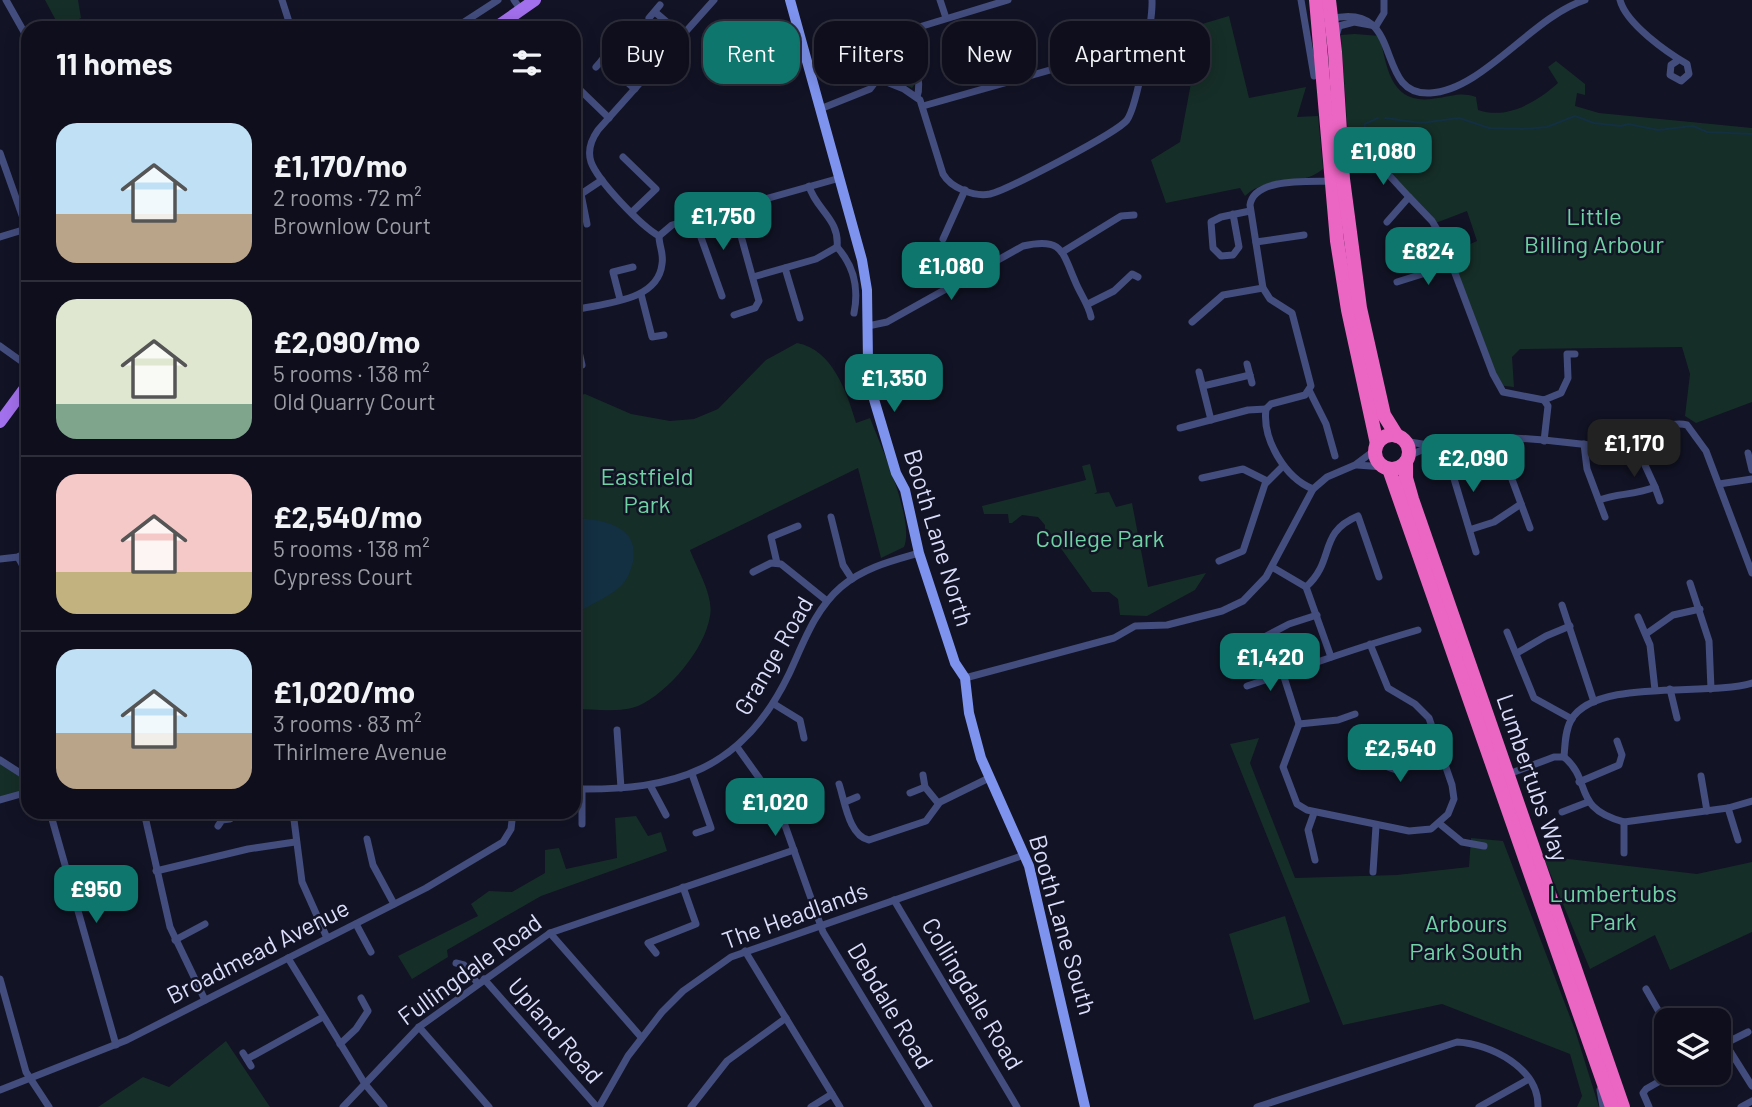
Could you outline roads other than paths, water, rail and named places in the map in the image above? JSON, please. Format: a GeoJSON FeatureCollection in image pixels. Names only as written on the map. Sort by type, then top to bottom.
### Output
{"type":"FeatureCollection","features":[{"type":"Feature","properties":{"kind":"highway"},"geometry":{"type":"LineString","coordinates":[[1316,0],[1330,19],[1335,52],[1343,179],[1360,309],[1384,415],[1401,438],[1408,459],[1399,468],[1386,468],[1377,460],[1348,310],[1332,181],[1330,19],[1329,0]]}},
{"type":"Feature","properties":{"kind":"highway"},"geometry":{"type":"LineString","coordinates":[[1376,447],[1386,436],[1401,438]]}},
{"type":"Feature","properties":{"kind":"highway","name":"Lumbertubs Way"},"geometry":{"type":"LineString","coordinates":[[1408,459],[1407,484],[1500,756],[1501,774],[1513,792],[1623,1107]]}},
{"type":"Feature","properties":{"kind":"highway","name":"Lumbertubs Way"},"geometry":{"type":"LineString","coordinates":[[1386,468],[1501,774],[1595,1063],[1612,1107]]}},
{"type":"Feature","properties":{"kind":"main road"},"geometry":{"type":"LineString","coordinates":[[502,21],[518,5],[535,0]]}},
{"type":"Feature","properties":{"kind":"main road"},"geometry":{"type":"LineString","coordinates":[[0,422],[21,394]]}},
{"type":"Feature","properties":{"kind":"street"},"geometry":{"type":"LineString","coordinates":[[6,0],[21,27]]}},
{"type":"Feature","properties":{"kind":"street"},"geometry":{"type":"LineString","coordinates":[[466,21],[498,0]]}},
{"type":"Feature","properties":{"kind":"street"},"geometry":{"type":"LineString","coordinates":[[689,29],[714,0]]}},
{"type":"Feature","properties":{"kind":"street","name":"Booth Lane North"},"geometry":{"type":"LineString","coordinates":[[790,0],[865,275],[873,396],[896,473],[905,490],[919,553],[953,655],[965,678]]}},
{"type":"Feature","properties":{"kind":"street"},"geometry":{"type":"LineString","coordinates":[[940,0],[946,18]]}},
{"type":"Feature","properties":{"kind":"street"},"geometry":{"type":"LineString","coordinates":[[928,24],[1008,0]]}},
{"type":"Feature","properties":{"kind":"street"},"geometry":{"type":"LineString","coordinates":[[1149,21],[1152,0]]}},
{"type":"Feature","properties":{"kind":"street"},"geometry":{"type":"LineString","coordinates":[[1301,0],[1314,76]]}},
{"type":"Feature","properties":{"kind":"street"},"geometry":{"type":"LineString","coordinates":[[1335,0],[1330,19],[1353,14],[1371,20],[1386,38],[1396,73],[1406,87],[1431,93],[1473,76],[1549,16],[1585,0]]}},
{"type":"Feature","properties":{"kind":"street"},"geometry":{"type":"LineString","coordinates":[[1376,26],[1384,13],[1384,0]]}},
{"type":"Feature","properties":{"kind":"street"},"geometry":{"type":"LineString","coordinates":[[1620,0],[1629,20],[1668,49],[1677,61]]}},
{"type":"Feature","properties":{"kind":"street"},"geometry":{"type":"LineString","coordinates":[[285,1],[289,21]]}},
{"type":"Feature","properties":{"kind":"street"},"geometry":{"type":"LineString","coordinates":[[655,12],[666,21]]}},
{"type":"Feature","properties":{"kind":"street"},"geometry":{"type":"LineString","coordinates":[[1335,52],[1339,26],[1354,22],[1376,26]]}},
{"type":"Feature","properties":{"kind":"street"},"geometry":{"type":"LineString","coordinates":[[596,67],[602,60]]}},
{"type":"Feature","properties":{"kind":"street"},"geometry":{"type":"LineString","coordinates":[[923,106],[1050,70]]}},
{"type":"Feature","properties":{"kind":"street"},"geometry":{"type":"LineString","coordinates":[[629,84],[635,89]]}},
{"type":"Feature","properties":{"kind":"street"},"geometry":{"type":"LineString","coordinates":[[581,308],[641,293],[652,285],[661,272],[663,258],[659,236],[602,180],[593,166],[590,150],[595,135],[640,84]]}},
{"type":"Feature","properties":{"kind":"street"},"geometry":{"type":"LineString","coordinates":[[820,109],[866,91],[874,84]]}},
{"type":"Feature","properties":{"kind":"street"},"geometry":{"type":"LineString","coordinates":[[890,84],[917,97],[923,106],[943,174],[953,186],[981,194],[994,192],[1116,130],[1127,119],[1134,105],[1138,84]]}},
{"type":"Feature","properties":{"kind":"street"},"geometry":{"type":"LineString","coordinates":[[917,97],[919,84]]}},
{"type":"Feature","properties":{"kind":"street"},"geometry":{"type":"LineString","coordinates":[[581,91],[610,118]]}},
{"type":"Feature","properties":{"kind":"street"},"geometry":{"type":"LineString","coordinates":[[0,153],[21,213]]}},
{"type":"Feature","properties":{"kind":"street"},"geometry":{"type":"LineString","coordinates":[[623,157],[656,189],[632,212]]}},
{"type":"Feature","properties":{"kind":"street"},"geometry":{"type":"LineString","coordinates":[[1376,161],[1433,223],[1503,393],[1544,400],[1561,393],[1566,387],[1567,354],[1575,354]]}},
{"type":"Feature","properties":{"kind":"street"},"geometry":{"type":"LineString","coordinates":[[659,236],[667,227],[694,218],[840,178]]}},
{"type":"Feature","properties":{"kind":"street"},"geometry":{"type":"LineString","coordinates":[[587,224],[581,194],[602,180]]}},
{"type":"Feature","properties":{"kind":"street"},"geometry":{"type":"LineString","coordinates":[[1332,181],[1263,188],[1253,195],[1250,211],[1263,288],[1267,296],[1292,313],[1306,360],[1310,392],[1326,425],[1335,456]]}},
{"type":"Feature","properties":{"kind":"street"},"geometry":{"type":"LineString","coordinates":[[809,186],[814,203],[833,222],[836,247],[848,262],[856,286],[854,313]]}},
{"type":"Feature","properties":{"kind":"street"},"geometry":{"type":"LineString","coordinates":[[943,239],[965,190]]}},
{"type":"Feature","properties":{"kind":"street"},"geometry":{"type":"LineString","coordinates":[[1387,222],[1409,197]]}},
{"type":"Feature","properties":{"kind":"street"},"geometry":{"type":"LineString","coordinates":[[733,207],[758,304],[734,315]]}},
{"type":"Feature","properties":{"kind":"street"},"geometry":{"type":"LineString","coordinates":[[1233,214],[1239,247],[1233,255],[1221,256],[1214,250],[1210,225],[1217,218],[1233,214],[1250,211]]}},
{"type":"Feature","properties":{"kind":"street"},"geometry":{"type":"LineString","coordinates":[[1064,251],[1121,216],[1133,215]]}},
{"type":"Feature","properties":{"kind":"street"},"geometry":{"type":"LineString","coordinates":[[694,218],[722,296]]}},
{"type":"Feature","properties":{"kind":"street"},"geometry":{"type":"LineString","coordinates":[[0,237],[21,232]]}},
{"type":"Feature","properties":{"kind":"street"},"geometry":{"type":"LineString","coordinates":[[1256,242],[1304,235]]}},
{"type":"Feature","properties":{"kind":"street"},"geometry":{"type":"LineString","coordinates":[[868,326],[887,322],[1023,246],[1050,243],[1064,251],[1074,280],[1088,304],[1091,317]]}},
{"type":"Feature","properties":{"kind":"street"},"geometry":{"type":"LineString","coordinates":[[753,277],[822,257],[836,247]]}},
{"type":"Feature","properties":{"kind":"street"},"geometry":{"type":"LineString","coordinates":[[1397,282],[1451,265]]}},
{"type":"Feature","properties":{"kind":"street"},"geometry":{"type":"LineString","coordinates":[[620,299],[613,272],[633,267]]}},
{"type":"Feature","properties":{"kind":"street"},"geometry":{"type":"LineString","coordinates":[[785,268],[800,318]]}},
{"type":"Feature","properties":{"kind":"street"},"geometry":{"type":"LineString","coordinates":[[1088,304],[1114,291],[1132,274],[1138,277]]}},
{"type":"Feature","properties":{"kind":"street"},"geometry":{"type":"LineString","coordinates":[[1192,322],[1223,295],[1263,288]]}},
{"type":"Feature","properties":{"kind":"street"},"geometry":{"type":"LineString","coordinates":[[641,293],[652,337],[664,335]]}},
{"type":"Feature","properties":{"kind":"street"},"geometry":{"type":"LineString","coordinates":[[0,346],[21,361]]}},
{"type":"Feature","properties":{"kind":"street"},"geometry":{"type":"LineString","coordinates":[[581,360],[582,365]]}},
{"type":"Feature","properties":{"kind":"street"},"geometry":{"type":"LineString","coordinates":[[1203,386],[1251,379],[1247,364]]}},
{"type":"Feature","properties":{"kind":"street"},"geometry":{"type":"LineString","coordinates":[[1199,372],[1211,420]]}},
{"type":"Feature","properties":{"kind":"street"},"geometry":{"type":"LineString","coordinates":[[1180,428],[1248,410],[1266,409],[1271,404],[1310,392]]}},
{"type":"Feature","properties":{"kind":"street"},"geometry":{"type":"LineString","coordinates":[[1544,400],[1548,406],[1544,441]]}},
{"type":"Feature","properties":{"kind":"street"},"geometry":{"type":"LineString","coordinates":[[1266,409],[1273,444],[1283,466],[1313,489]]}},
{"type":"Feature","properties":{"kind":"street"},"geometry":{"type":"LineString","coordinates":[[1408,459],[1429,445],[1465,438],[1505,438],[1603,446],[1633,439],[1673,424],[1687,425],[1706,451],[1752,573]]}},
{"type":"Feature","properties":{"kind":"street"},"geometry":{"type":"LineString","coordinates":[[1401,438],[1429,445]]}},
{"type":"Feature","properties":{"kind":"street"},"geometry":{"type":"LineString","coordinates":[[1505,438],[1505,457],[1530,528]]}},
{"type":"Feature","properties":{"kind":"street"},"geometry":{"type":"LineString","coordinates":[[1633,439],[1660,501]]}},
{"type":"Feature","properties":{"kind":"street"},"geometry":{"type":"LineString","coordinates":[[1443,442],[1455,488],[1472,529],[1476,552]]}},
{"type":"Feature","properties":{"kind":"street"},"geometry":{"type":"LineString","coordinates":[[1584,444],[1587,469],[1605,517]]}},
{"type":"Feature","properties":{"kind":"street"},"geometry":{"type":"LineString","coordinates":[[965,678],[1114,638],[1135,626],[1167,625],[1222,611],[1255,591],[1272,567],[1313,489],[1334,472],[1355,464],[1376,447]]}},
{"type":"Feature","properties":{"kind":"street"},"geometry":{"type":"LineString","coordinates":[[1748,453],[1752,470]]}},
{"type":"Feature","properties":{"kind":"street"},"geometry":{"type":"LineString","coordinates":[[1355,464],[1386,468]]}},
{"type":"Feature","properties":{"kind":"street"},"geometry":{"type":"LineString","coordinates":[[1219,561],[1237,555],[1246,546],[1267,481],[1283,466]]}},
{"type":"Feature","properties":{"kind":"street"},"geometry":{"type":"LineString","coordinates":[[1202,478],[1243,469],[1267,481]]}},
{"type":"Feature","properties":{"kind":"street"},"geometry":{"type":"LineString","coordinates":[[1719,484],[1752,480]]}},
{"type":"Feature","properties":{"kind":"street"},"geometry":{"type":"LineString","coordinates":[[1599,500],[1621,492],[1636,494],[1655,487]]}},
{"type":"Feature","properties":{"kind":"street"},"geometry":{"type":"LineString","coordinates":[[1472,529],[1494,522],[1521,504]]}},
{"type":"Feature","properties":{"kind":"street"},"geometry":{"type":"LineString","coordinates":[[1306,587],[1320,571],[1332,534],[1339,525],[1358,516],[1380,577]]}},
{"type":"Feature","properties":{"kind":"street"},"geometry":{"type":"LineString","coordinates":[[831,517],[843,565],[852,579]]}},
{"type":"Feature","properties":{"kind":"street"},"geometry":{"type":"LineString","coordinates":[[798,526],[771,537],[777,563],[827,601]]}},
{"type":"Feature","properties":{"kind":"street","name":"Grange Road"},"geometry":{"type":"LineString","coordinates":[[581,789],[650,785],[692,774],[737,747],[774,705],[813,623],[827,601],[852,579],[875,567],[919,553]]}},
{"type":"Feature","properties":{"kind":"street"},"geometry":{"type":"LineString","coordinates":[[0,559],[21,556]]}},
{"type":"Feature","properties":{"kind":"street"},"geometry":{"type":"LineString","coordinates":[[18,557],[21,562]]}},
{"type":"Feature","properties":{"kind":"street"},"geometry":{"type":"LineString","coordinates":[[753,572],[777,563]]}},
{"type":"Feature","properties":{"kind":"street"},"geometry":{"type":"LineString","coordinates":[[1272,567],[1306,587],[1331,657]]}},
{"type":"Feature","properties":{"kind":"street"},"geometry":{"type":"LineString","coordinates":[[1690,583],[1709,641],[1711,690]]}},
{"type":"Feature","properties":{"kind":"street"},"geometry":{"type":"LineString","coordinates":[[1562,605],[1594,702]]}},
{"type":"Feature","properties":{"kind":"street"},"geometry":{"type":"LineString","coordinates":[[1646,634],[1673,615],[1700,609]]}},
{"type":"Feature","properties":{"kind":"street"},"geometry":{"type":"LineString","coordinates":[[1247,646],[1289,624],[1317,615]]}},
{"type":"Feature","properties":{"kind":"street"},"geometry":{"type":"LineString","coordinates":[[1639,617],[1654,664],[1655,690]]}},
{"type":"Feature","properties":{"kind":"street"},"geometry":{"type":"LineString","coordinates":[[1517,653],[1546,635],[1570,626]]}},
{"type":"Feature","properties":{"kind":"street"},"geometry":{"type":"LineString","coordinates":[[1247,686],[1418,629]]}},
{"type":"Feature","properties":{"kind":"street"},"geometry":{"type":"LineString","coordinates":[[1507,632],[1534,698],[1572,719]]}},
{"type":"Feature","properties":{"kind":"street"},"geometry":{"type":"LineString","coordinates":[[1283,674],[1299,724],[1283,768],[1297,804],[1314,813],[1420,832],[1440,824],[1454,799],[1429,718],[1415,704],[1388,688],[1370,644]]}},
{"type":"Feature","properties":{"kind":"street","name":"Booth Lane South"},"geometry":{"type":"LineString","coordinates":[[965,678],[974,736],[989,778],[1024,855],[1058,982],[1085,1107]]}},
{"type":"Feature","properties":{"kind":"street"},"geometry":{"type":"LineString","coordinates":[[1564,757],[1567,732],[1572,719],[1594,702],[1655,690],[1711,690],[1752,682]]}},
{"type":"Feature","properties":{"kind":"street"},"geometry":{"type":"LineString","coordinates":[[1670,690],[1677,718]]}},
{"type":"Feature","properties":{"kind":"street"},"geometry":{"type":"LineString","coordinates":[[774,705],[800,720],[804,738]]}},
{"type":"Feature","properties":{"kind":"street"},"geometry":{"type":"LineString","coordinates":[[800,720],[807,714]]}},
{"type":"Feature","properties":{"kind":"street"},"geometry":{"type":"LineString","coordinates":[[1299,724],[1338,720],[1355,714]]}},
{"type":"Feature","properties":{"kind":"street"},"geometry":{"type":"LineString","coordinates":[[617,730],[621,788]]}},
{"type":"Feature","properties":{"kind":"street"},"geometry":{"type":"LineString","coordinates":[[1579,782],[1619,765],[1622,755],[1617,741]]}},
{"type":"Feature","properties":{"kind":"street","name":"Debdale Road"},"geometry":{"type":"LineString","coordinates":[[737,747],[773,794],[820,925],[929,1107]]}},
{"type":"Feature","properties":{"kind":"street"},"geometry":{"type":"LineString","coordinates":[[1500,756],[1512,765],[1525,768]]}},
{"type":"Feature","properties":{"kind":"street"},"geometry":{"type":"LineString","coordinates":[[1361,757],[1396,771],[1443,758]]}},
{"type":"Feature","properties":{"kind":"street"},"geometry":{"type":"LineString","coordinates":[[1501,774],[1554,757],[1564,757],[1571,764],[1588,802],[1607,817],[1624,822],[1728,808],[1752,801]]}},
{"type":"Feature","properties":{"kind":"street"},"geometry":{"type":"LineString","coordinates":[[0,761],[21,774]]}},
{"type":"Feature","properties":{"kind":"street"},"geometry":{"type":"LineString","coordinates":[[1513,792],[1516,778],[1525,768]]}},
{"type":"Feature","properties":{"kind":"street"},"geometry":{"type":"LineString","coordinates":[[692,774],[710,828],[696,833]]}},
{"type":"Feature","properties":{"kind":"street"},"geometry":{"type":"LineString","coordinates":[[923,775],[925,787],[938,803]]}},
{"type":"Feature","properties":{"kind":"street"},"geometry":{"type":"LineString","coordinates":[[1701,776],[1707,811]]}},
{"type":"Feature","properties":{"kind":"street"},"geometry":{"type":"LineString","coordinates":[[839,785],[857,835],[869,841],[926,821],[938,803],[989,778]]}},
{"type":"Feature","properties":{"kind":"street"},"geometry":{"type":"LineString","coordinates":[[650,785],[666,816]]}},
{"type":"Feature","properties":{"kind":"street"},"geometry":{"type":"LineString","coordinates":[[910,793],[925,787]]}},
{"type":"Feature","properties":{"kind":"street"},"geometry":{"type":"LineString","coordinates":[[0,800],[21,794]]}},
{"type":"Feature","properties":{"kind":"street"},"geometry":{"type":"LineString","coordinates":[[845,802],[857,797]]}},
{"type":"Feature","properties":{"kind":"street"},"geometry":{"type":"LineString","coordinates":[[1562,812],[1588,802]]}},
{"type":"Feature","properties":{"kind":"street"},"geometry":{"type":"LineString","coordinates":[[1728,808],[1738,839]]}},
{"type":"Feature","properties":{"kind":"street"},"geometry":{"type":"LineString","coordinates":[[1314,813],[1308,831],[1315,860]]}},
{"type":"Feature","properties":{"kind":"street","name":"Grange Road"},"geometry":{"type":"LineString","coordinates":[[581,815],[582,824]]}},
{"type":"Feature","properties":{"kind":"street"},"geometry":{"type":"LineString","coordinates":[[52,819],[116,1045]]}},
{"type":"Feature","properties":{"kind":"street"},"geometry":{"type":"LineString","coordinates":[[145,819],[175,940],[205,1000]]}},
{"type":"Feature","properties":{"kind":"street"},"geometry":{"type":"LineString","coordinates":[[293,819],[302,882],[327,938]]}},
{"type":"Feature","properties":{"kind":"street","name":"Broadmead Avenue"},"geometry":{"type":"LineString","coordinates":[[0,1090],[116,1045],[394,904],[498,845],[508,836],[511,819]]}},
{"type":"Feature","properties":{"kind":"street"},"geometry":{"type":"LineString","coordinates":[[1624,822],[1624,853]]}},
{"type":"Feature","properties":{"kind":"street"},"geometry":{"type":"LineString","coordinates":[[1440,824],[1462,842],[1484,846]]}},
{"type":"Feature","properties":{"kind":"street"},"geometry":{"type":"LineString","coordinates":[[1373,872],[1376,826]]}},
{"type":"Feature","properties":{"kind":"street"},"geometry":{"type":"LineString","coordinates":[[367,839],[373,865],[394,904]]}},
{"type":"Feature","properties":{"kind":"street"},"geometry":{"type":"LineString","coordinates":[[156,871],[248,849],[295,842]]}},
{"type":"Feature","properties":{"kind":"street","name":"Fullingdale Road"},"geometry":{"type":"LineString","coordinates":[[343,1107],[419,1027],[550,933],[794,850]]}},
{"type":"Feature","properties":{"kind":"street","name":"The Headlands"},"geometry":{"type":"LineString","coordinates":[[598,1107],[641,1037],[683,991],[725,960],[1024,855]]}},
{"type":"Feature","properties":{"kind":"street"},"geometry":{"type":"LineString","coordinates":[[656,953],[648,943],[696,925],[683,887]]}},
{"type":"Feature","properties":{"kind":"street","name":"Collingdale Road"},"geometry":{"type":"LineString","coordinates":[[894,900],[1017,1107]]}},
{"type":"Feature","properties":{"kind":"street"},"geometry":{"type":"LineString","coordinates":[[356,923],[371,952]]}},
{"type":"Feature","properties":{"kind":"street"},"geometry":{"type":"LineString","coordinates":[[175,940],[205,924]]}},
{"type":"Feature","properties":{"kind":"street"},"geometry":{"type":"LineString","coordinates":[[550,933],[641,1037]]}},
{"type":"Feature","properties":{"kind":"street"},"geometry":{"type":"LineString","coordinates":[[745,951],[840,1107]]}},
{"type":"Feature","properties":{"kind":"street"},"geometry":{"type":"LineString","coordinates":[[288,958],[365,1084],[384,1107]]}},
{"type":"Feature","properties":{"kind":"street","name":"Upland Road"},"geometry":{"type":"LineString","coordinates":[[456,962],[464,965],[481,982],[598,1107]]}},
{"type":"Feature","properties":{"kind":"street"},"geometry":{"type":"LineString","coordinates":[[0,979],[30,1080],[49,1107]]}},
{"type":"Feature","properties":{"kind":"street"},"geometry":{"type":"LineString","coordinates":[[1646,989],[1657,1008]]}},
{"type":"Feature","properties":{"kind":"street"},"geometry":{"type":"LineString","coordinates":[[340,1044],[356,1029],[368,1011],[361,998]]}},
{"type":"Feature","properties":{"kind":"street"},"geometry":{"type":"LineString","coordinates":[[247,1059],[323,1017]]}},
{"type":"Feature","properties":{"kind":"street"},"geometry":{"type":"LineString","coordinates":[[691,1107],[727,1061],[786,1018]]}},
{"type":"Feature","properties":{"kind":"street"},"geometry":{"type":"LineString","coordinates":[[419,1027],[489,1107]]}},
{"type":"Feature","properties":{"kind":"street"},"geometry":{"type":"LineString","coordinates":[[1731,1040],[1748,1032]]}},
{"type":"Feature","properties":{"kind":"street"},"geometry":{"type":"LineString","coordinates":[[1261,1107],[1457,1042],[1472,1045],[1514,1062],[1529,1079],[1538,1107]]}},
{"type":"Feature","properties":{"kind":"street"},"geometry":{"type":"LineString","coordinates":[[1731,1057],[1752,1086]]}},
{"type":"Feature","properties":{"kind":"street"},"geometry":{"type":"LineString","coordinates":[[1595,1063],[1603,1107]]}},
{"type":"Feature","properties":{"kind":"street"},"geometry":{"type":"LineString","coordinates":[[1479,1107],[1529,1079]]}},
{"type":"Feature","properties":{"kind":"street"},"geometry":{"type":"LineString","coordinates":[[1650,1107],[1643,1093],[1654,1084]]}},
{"type":"Feature","properties":{"kind":"street"},"geometry":{"type":"LineString","coordinates":[[811,1107],[832,1094]]}},
{"type":"Feature","properties":{"kind":"street"},"geometry":{"type":"LineString","coordinates":[[1741,1107],[1752,1101]]}},
{"type":"Feature","properties":{"kind":"water"},"geometry":{"type":"Polygon","coordinates":[[[581,519],[616,526],[631,540],[634,550],[628,575],[623,584],[605,598],[581,610],[581,519]]]}},
{"type":"Feature","properties":{"kind":"waterway"},"geometry":{"type":"LineString","coordinates":[[1385,118],[1421,123],[1459,118],[1489,128],[1523,129],[1547,127],[1575,116],[1594,123],[1621,126],[1628,124],[1658,130],[1693,126],[1707,132],[1752,134]]}},
{"type":"Feature","properties":{"kind":"waterway"},"geometry":{"type":"LineString","coordinates":[[1364,129],[1365,124],[1378,118]]}},
{"type":"Feature","properties":{"kind":"park label","name":"Little Billing Arbour"},"geometry":{"type":"Point","coordinates":[1594,231]}},
{"type":"Feature","properties":{"kind":"park label","name":"Eastfield Park"},"geometry":{"type":"Point","coordinates":[647,491]}},
{"type":"Feature","properties":{"kind":"park label","name":"College Park"},"geometry":{"type":"Point","coordinates":[1100,539]}},
{"type":"Feature","properties":{"kind":"park label","name":"Lumbertubs Park"},"geometry":{"type":"Point","coordinates":[1613,908]}},
{"type":"Feature","properties":{"kind":"park label","name":"Arbours Park South"},"geometry":{"type":"Point","coordinates":[1466,938]}}]}
